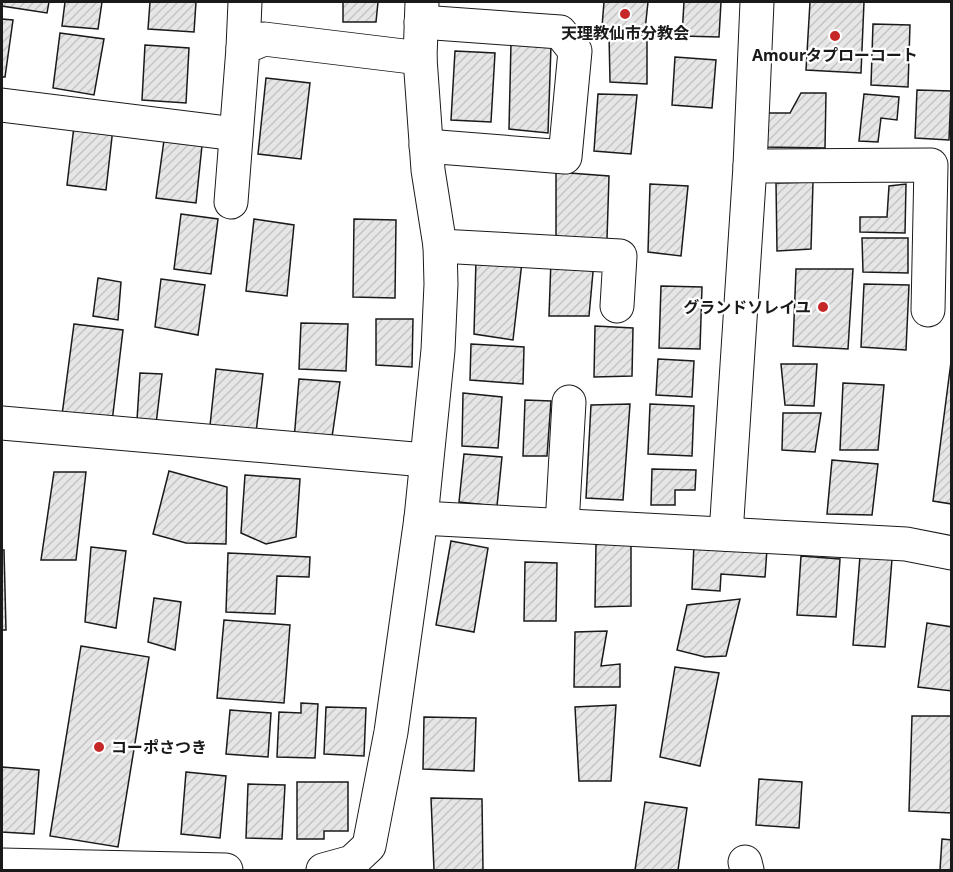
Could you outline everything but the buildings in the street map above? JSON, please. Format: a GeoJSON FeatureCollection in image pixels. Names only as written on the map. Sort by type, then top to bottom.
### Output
{"type":"FeatureCollection","features":[{"type":"Feature","properties":{"kind":"street"},"geometry":{"type":"LineString","coordinates":[[231,202],[245,2]]}},
{"type":"Feature","properties":{"kind":"street"},"geometry":{"type":"LineString","coordinates":[[726,534],[750,166],[757,2]]}},
{"type":"Feature","properties":{"kind":"street"},"geometry":{"type":"LineString","coordinates":[[323,870],[352,862],[369,846],[391,732],[421,518],[425,460],[438,350],[440,246],[426,146],[420,58],[421,12],[560,32],[575,51],[565,157],[426,146]]}},
{"type":"Feature","properties":{"kind":"street"},"geometry":{"type":"LineString","coordinates":[[243,48],[264,39],[420,58]]}},
{"type":"Feature","properties":{"kind":"street"},"geometry":{"type":"LineString","coordinates":[[2,105],[237,134]]}},
{"type":"Feature","properties":{"kind":"street"},"geometry":{"type":"LineString","coordinates":[[750,166],[931,165],[928,310]]}},
{"type":"Feature","properties":{"kind":"street"},"geometry":{"type":"LineString","coordinates":[[440,246],[620,256],[617,306]]}},
{"type":"Feature","properties":{"kind":"street"},"geometry":{"type":"LineString","coordinates":[[562,525],[569,402]]}},
{"type":"Feature","properties":{"kind":"street"},"geometry":{"type":"LineString","coordinates":[[2,423],[425,460]]}},
{"type":"Feature","properties":{"kind":"street"},"geometry":{"type":"LineString","coordinates":[[421,518],[906,544],[951,553]]}},
{"type":"Feature","properties":{"kind":"street"},"geometry":{"type":"LineString","coordinates":[[2,865],[226,870]]}},
{"type":"Feature","properties":{"kind":"place","name":"天理教仙市分教会"},"geometry":{"type":"Point","coordinates":[625,14]}},
{"type":"Feature","properties":{"kind":"place","name":"Amourタプローコート"},"geometry":{"type":"Point","coordinates":[835,36]}},
{"type":"Feature","properties":{"kind":"place","name":"グランドソレイユ"},"geometry":{"type":"Point","coordinates":[823,307]}},
{"type":"Feature","properties":{"kind":"place","name":"コーポさつき"},"geometry":{"type":"Point","coordinates":[99,747]}}]}
